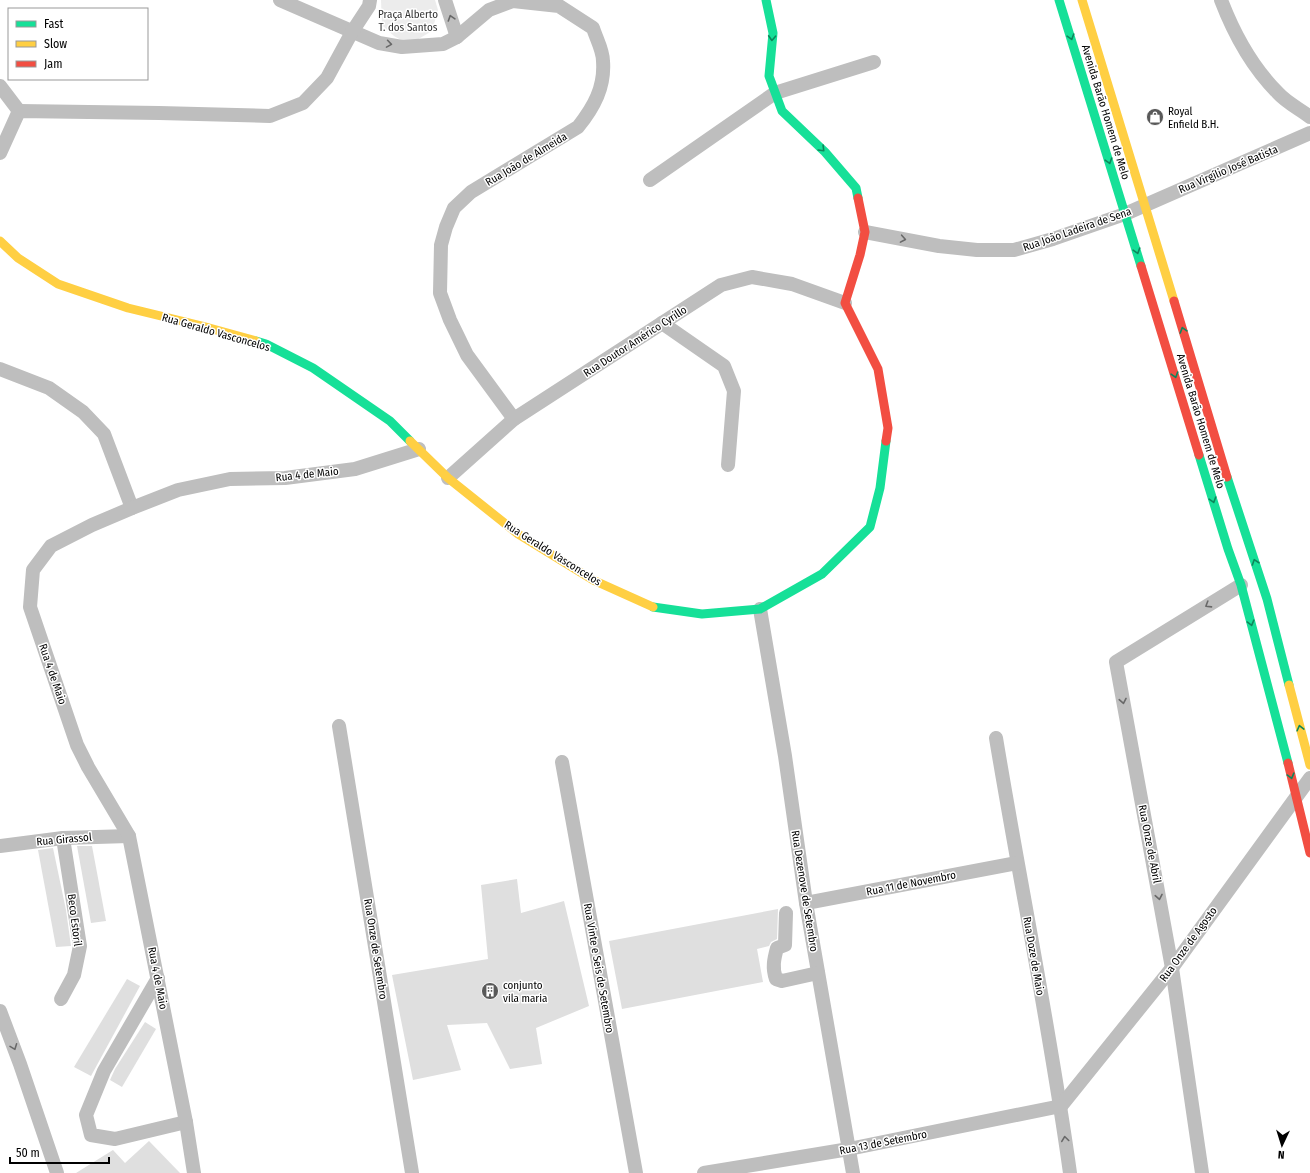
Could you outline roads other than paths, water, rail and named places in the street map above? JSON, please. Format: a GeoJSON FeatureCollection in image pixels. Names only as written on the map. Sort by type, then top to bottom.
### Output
{"type":"FeatureCollection","features":[{"type":"Feature","properties":{"kind":"main road"},"geometry":{"type":"LineString","coordinates":[[766,0],[773,33],[769,76],[782,111],[825,152],[856,188],[865,232],[860,255],[845,303]]}},
{"type":"Feature","properties":{"kind":"main road","name":"Avenida Barão Homem de Melo"},"geometry":{"type":"LineString","coordinates":[[1059,0],[1228,549],[1241,585],[1297,795],[1310,853]]}},
{"type":"Feature","properties":{"kind":"main road","name":"Avenida Barão Homem de Melo"},"geometry":{"type":"LineString","coordinates":[[1082,0],[1238,513],[1267,599],[1310,765]]}},
{"type":"Feature","properties":{"kind":"main road","name":"Rua Geraldo Vasconcelos"},"geometry":{"type":"LineString","coordinates":[[0,241],[18,258],[58,284],[128,308],[202,326],[266,344],[313,368],[384,417],[448,478],[525,538],[593,580],[655,608],[702,614],[760,609],[822,574],[870,527],[880,488],[888,428],[878,369],[845,303]]}},
{"type":"Feature","properties":{"kind":"main road"},"geometry":{"type":"LineString","coordinates":[[1241,585],[1256,584],[1259,586],[1267,599]]}},
{"type":"Feature","properties":{"kind":"street"},"geometry":{"type":"LineString","coordinates":[[280,0],[379,43],[402,47],[443,44],[457,37],[445,0]]}},
{"type":"Feature","properties":{"kind":"street"},"geometry":{"type":"LineString","coordinates":[[19,111],[159,112],[270,116],[303,103],[327,78],[370,0]]}},
{"type":"Feature","properties":{"kind":"street"},"geometry":{"type":"LineString","coordinates":[[1221,0],[1249,59],[1279,94],[1310,117]]}},
{"type":"Feature","properties":{"kind":"street","name":"Rua João de Almeida"},"geometry":{"type":"LineString","coordinates":[[457,37],[489,10],[513,1],[559,6],[593,28],[603,60],[601,89],[589,114],[578,127],[471,192],[454,208],[446,227],[442,246],[440,293],[450,320],[467,355],[514,419]]}},
{"type":"Feature","properties":{"kind":"street"},"geometry":{"type":"LineString","coordinates":[[650,180],[775,93],[874,62]]}},
{"type":"Feature","properties":{"kind":"street"},"geometry":{"type":"LineString","coordinates":[[0,86],[19,111]]}},
{"type":"Feature","properties":{"kind":"street"},"geometry":{"type":"LineString","coordinates":[[0,153],[19,111]]}},
{"type":"Feature","properties":{"kind":"street","name":"Rua Virgílio José Batista"},"geometry":{"type":"LineString","coordinates":[[1145,204],[1310,133]]}},
{"type":"Feature","properties":{"kind":"street","name":"Rua João Ladeira de Sena"},"geometry":{"type":"LineString","coordinates":[[865,232],[939,246],[977,250],[1014,250],[1052,239],[1125,214],[1145,204]]}},
{"type":"Feature","properties":{"kind":"street","name":"Rua Doutor Américo Cyrillo"},"geometry":{"type":"LineString","coordinates":[[448,478],[514,419],[721,285],[752,277],[792,284],[845,303]]}},
{"type":"Feature","properties":{"kind":"street"},"geometry":{"type":"LineString","coordinates":[[662,323],[724,366],[734,391],[728,465]]}},
{"type":"Feature","properties":{"kind":"street"},"geometry":{"type":"LineString","coordinates":[[0,369],[49,388],[83,412],[104,434],[132,508]]}},
{"type":"Feature","properties":{"kind":"street","name":"Rua 4 de Maio"},"geometry":{"type":"LineString","coordinates":[[194,1173],[186,1122],[129,836],[88,767],[77,745],[30,607],[33,570],[51,546],[92,525],[178,490],[230,478],[285,478],[354,468],[419,450]]}},
{"type":"Feature","properties":{"kind":"street","name":"Rua Onze de Abril"},"geometry":{"type":"LineString","coordinates":[[1202,1173],[1172,968],[1116,662],[1241,585]]}},
{"type":"Feature","properties":{"kind":"street","name":"Rua Dezenove de Setembro"},"geometry":{"type":"LineString","coordinates":[[760,609],[785,756],[806,904],[853,1173]]}},
{"type":"Feature","properties":{"kind":"street","name":"Rua Onze de Setembro"},"geometry":{"type":"LineString","coordinates":[[339,726],[412,1173]]}},
{"type":"Feature","properties":{"kind":"street","name":"Rua Doze de Maio"},"geometry":{"type":"LineString","coordinates":[[996,738],[1061,1106],[1070,1173]]}},
{"type":"Feature","properties":{"kind":"street","name":"Rua Vinte e Seis de Setembro"},"geometry":{"type":"LineString","coordinates":[[562,762],[636,1173]]}},
{"type":"Feature","properties":{"kind":"street","name":"Rua Onze de Agosto"},"geometry":{"type":"LineString","coordinates":[[1061,1106],[1172,968],[1310,778]]}},
{"type":"Feature","properties":{"kind":"street","name":"Rua Girassol"},"geometry":{"type":"LineString","coordinates":[[0,846],[63,838],[129,836]]}},
{"type":"Feature","properties":{"kind":"street","name":"Beco Estoril"},"geometry":{"type":"LineString","coordinates":[[61,998],[74,975],[80,946],[63,838]]}},
{"type":"Feature","properties":{"kind":"street","name":"Rua 11 de Novembro"},"geometry":{"type":"LineString","coordinates":[[806,904],[1017,863]]}},
{"type":"Feature","properties":{"kind":"street"},"geometry":{"type":"LineString","coordinates":[[786,913],[785,945],[777,948],[774,959],[773,971],[776,980],[782,981],[818,973]]}},
{"type":"Feature","properties":{"kind":"street"},"geometry":{"type":"LineString","coordinates":[[158,978],[104,1071],[86,1115],[91,1135],[115,1139],[186,1122]]}},
{"type":"Feature","properties":{"kind":"street"},"geometry":{"type":"LineString","coordinates":[[0,1010],[57,1173]]}},
{"type":"Feature","properties":{"kind":"street","name":"Rua 13 de Setembro"},"geometry":{"type":"LineString","coordinates":[[704,1173],[849,1149],[1061,1106]]}},
{"type":"Feature","properties":{"kind":"place","name":"Royal Enfield B.H."},"geometry":{"type":"Point","coordinates":[1155,117]}},
{"type":"Feature","properties":{"kind":"place","name":"conjunto vila maria"},"geometry":{"type":"Point","coordinates":[490,991]}},
{"type":"Feature","properties":{"kind":"park label","name":"Praça Alberto T. dos Santos"},"geometry":{"type":"Point","coordinates":[408,20]}}]}
